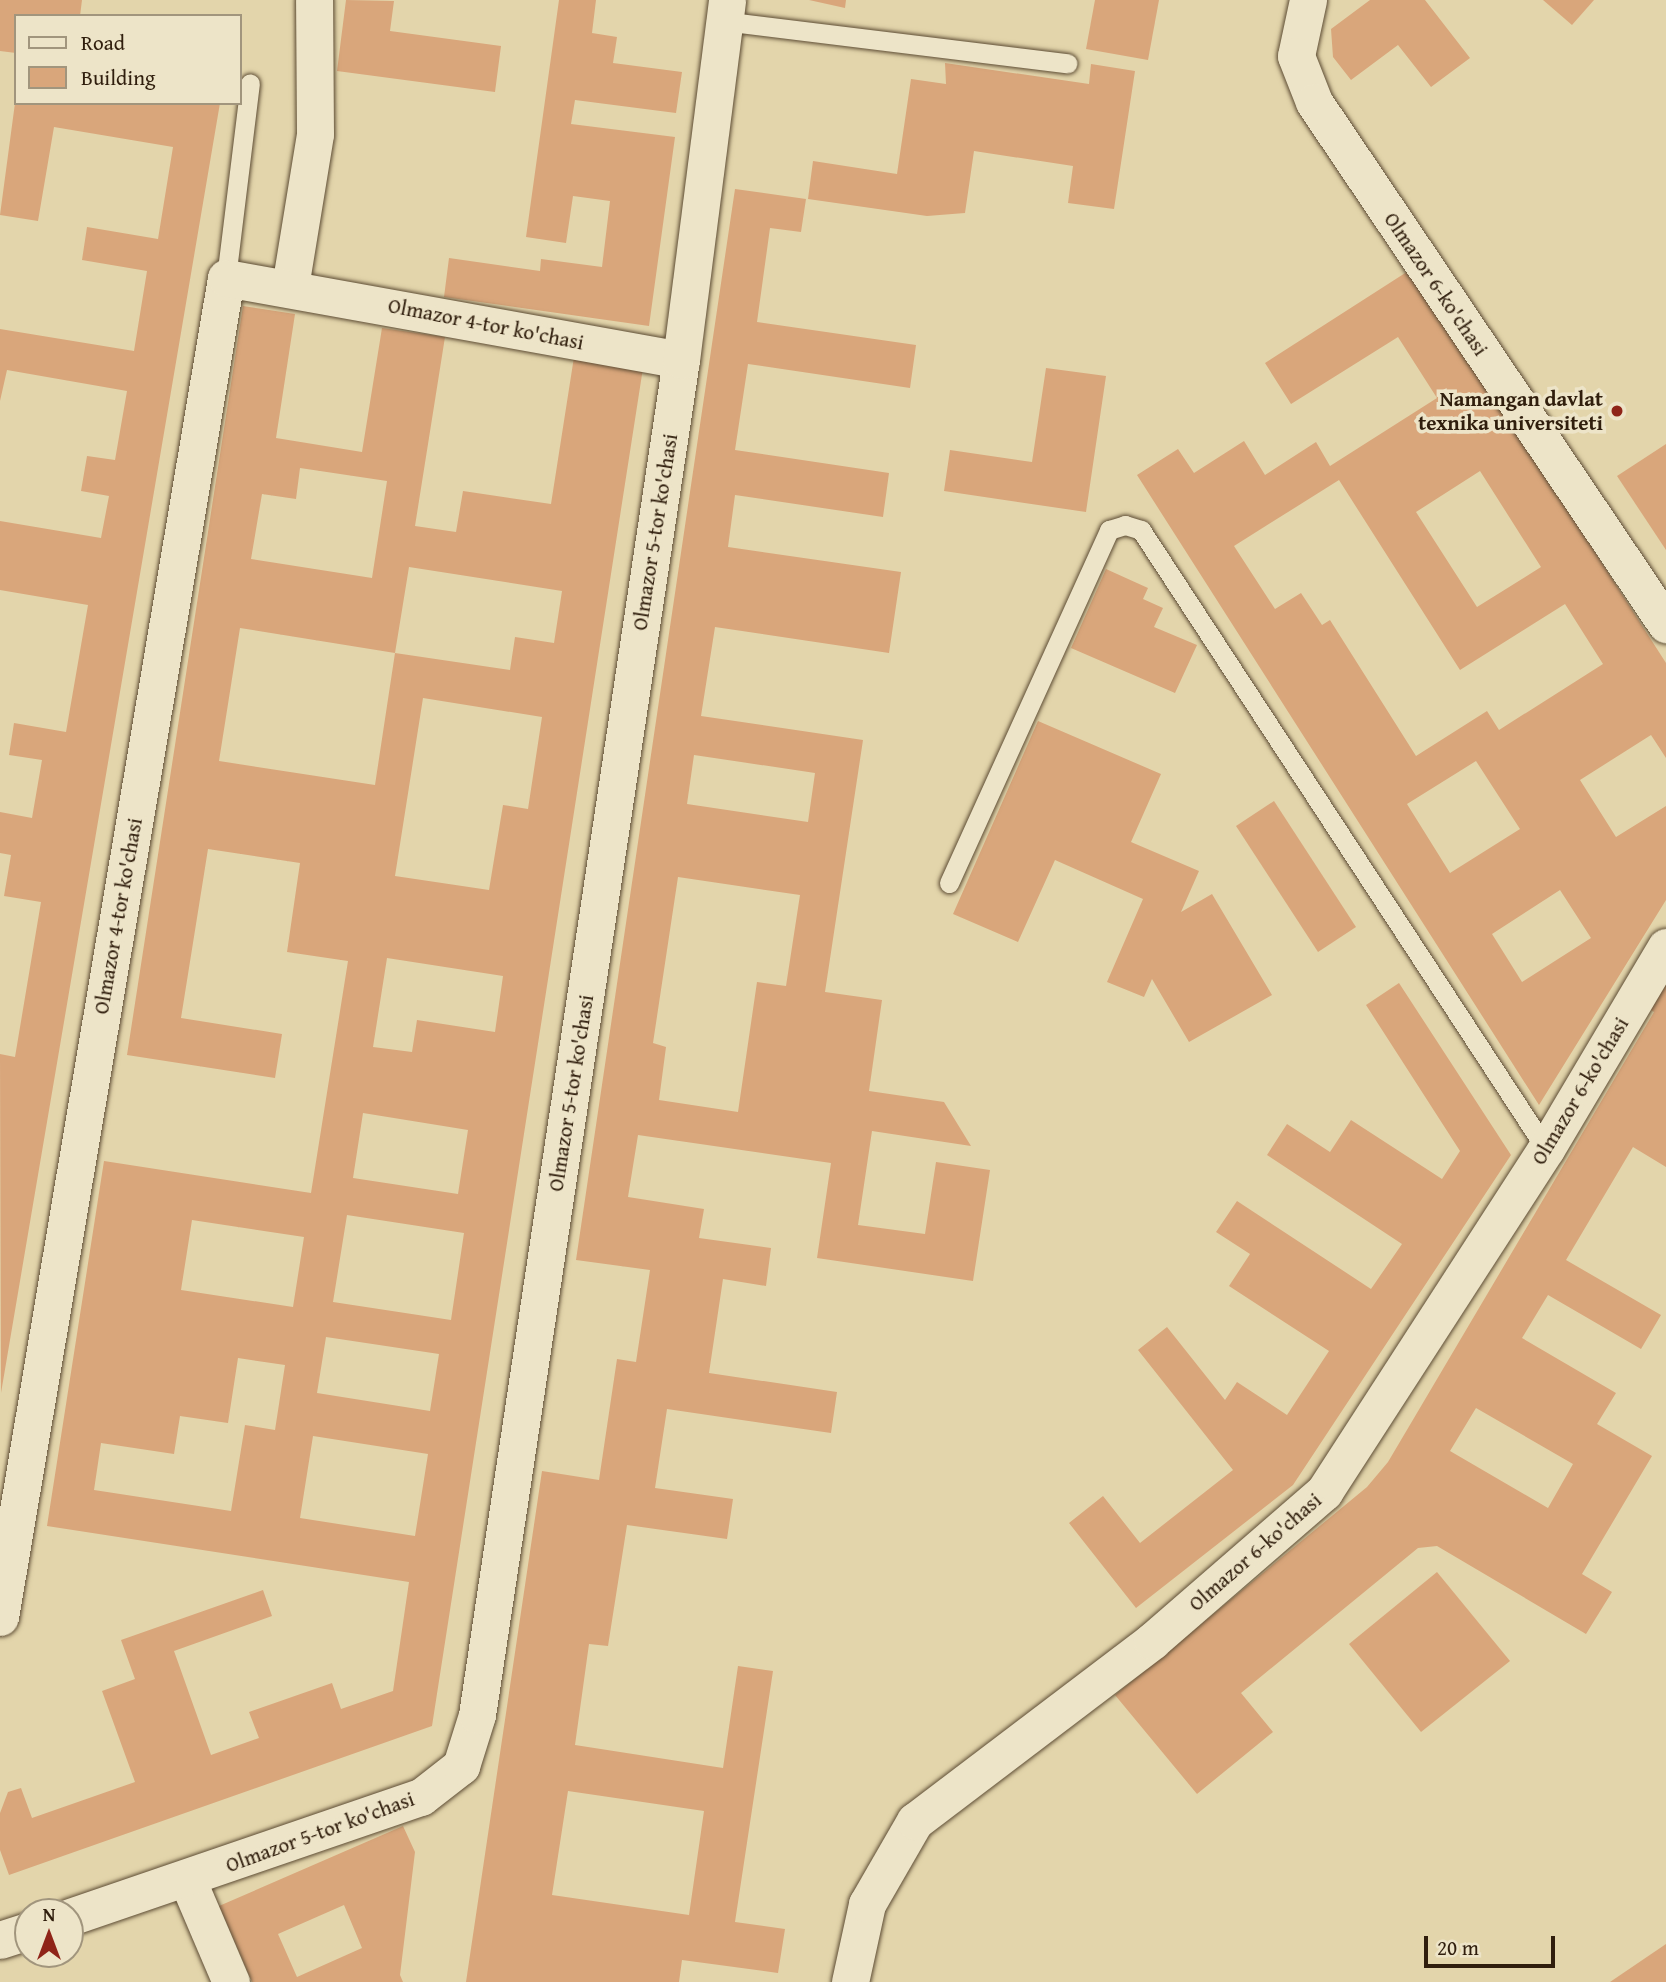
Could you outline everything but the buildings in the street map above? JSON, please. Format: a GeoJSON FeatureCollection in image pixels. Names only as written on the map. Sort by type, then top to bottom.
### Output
{"type":"FeatureCollection","features":[{"type":"Feature","properties":{"kind":"street"},"geometry":{"type":"LineString","coordinates":[[290,287],[315,134],[314,0]]}},
{"type":"Feature","properties":{"kind":"street","name":"Olmazor 6-ko'chasi"},"geometry":{"type":"LineString","coordinates":[[1308,0],[1296,55],[1314,102],[1666,624]]}},
{"type":"Feature","properties":{"kind":"street","name":"Olmazor 5-tor ko'chasi"},"geometry":{"type":"LineString","coordinates":[[84,1912],[421,1797],[461,1766],[477,1715],[681,360],[725,10]]}},
{"type":"Feature","properties":{"kind":"street","name":"Olmazor 4-tor ko'chasi"},"geometry":{"type":"LineString","coordinates":[[0,1617],[226,278],[290,287],[681,360]]}},
{"type":"Feature","properties":{"kind":"street","name":"Olmazor 6-ko'chasi"},"geometry":{"type":"LineString","coordinates":[[850,1982],[867,1904],[915,1821],[1152,1641],[1324,1492],[1546,1150],[1666,947]]}},
{"type":"Feature","properties":{"kind":"street"},"geometry":{"type":"LineString","coordinates":[[187,1879],[231,1982]]}},
{"type":"Feature","properties":{"kind":"lane"},"geometry":{"type":"LineString","coordinates":[[725,10],[1067,63]]}},
{"type":"Feature","properties":{"kind":"lane"},"geometry":{"type":"LineString","coordinates":[[226,278],[250,83]]}},
{"type":"Feature","properties":{"kind":"lane"},"geometry":{"type":"LineString","coordinates":[[949,883],[1109,530],[1125,525],[1141,530],[1546,1150]]}},
{"type":"Feature","properties":{"kind":"place","name":"Namangan davlat texnika universiteti"},"geometry":{"type":"Point","coordinates":[1617,411]}}]}
